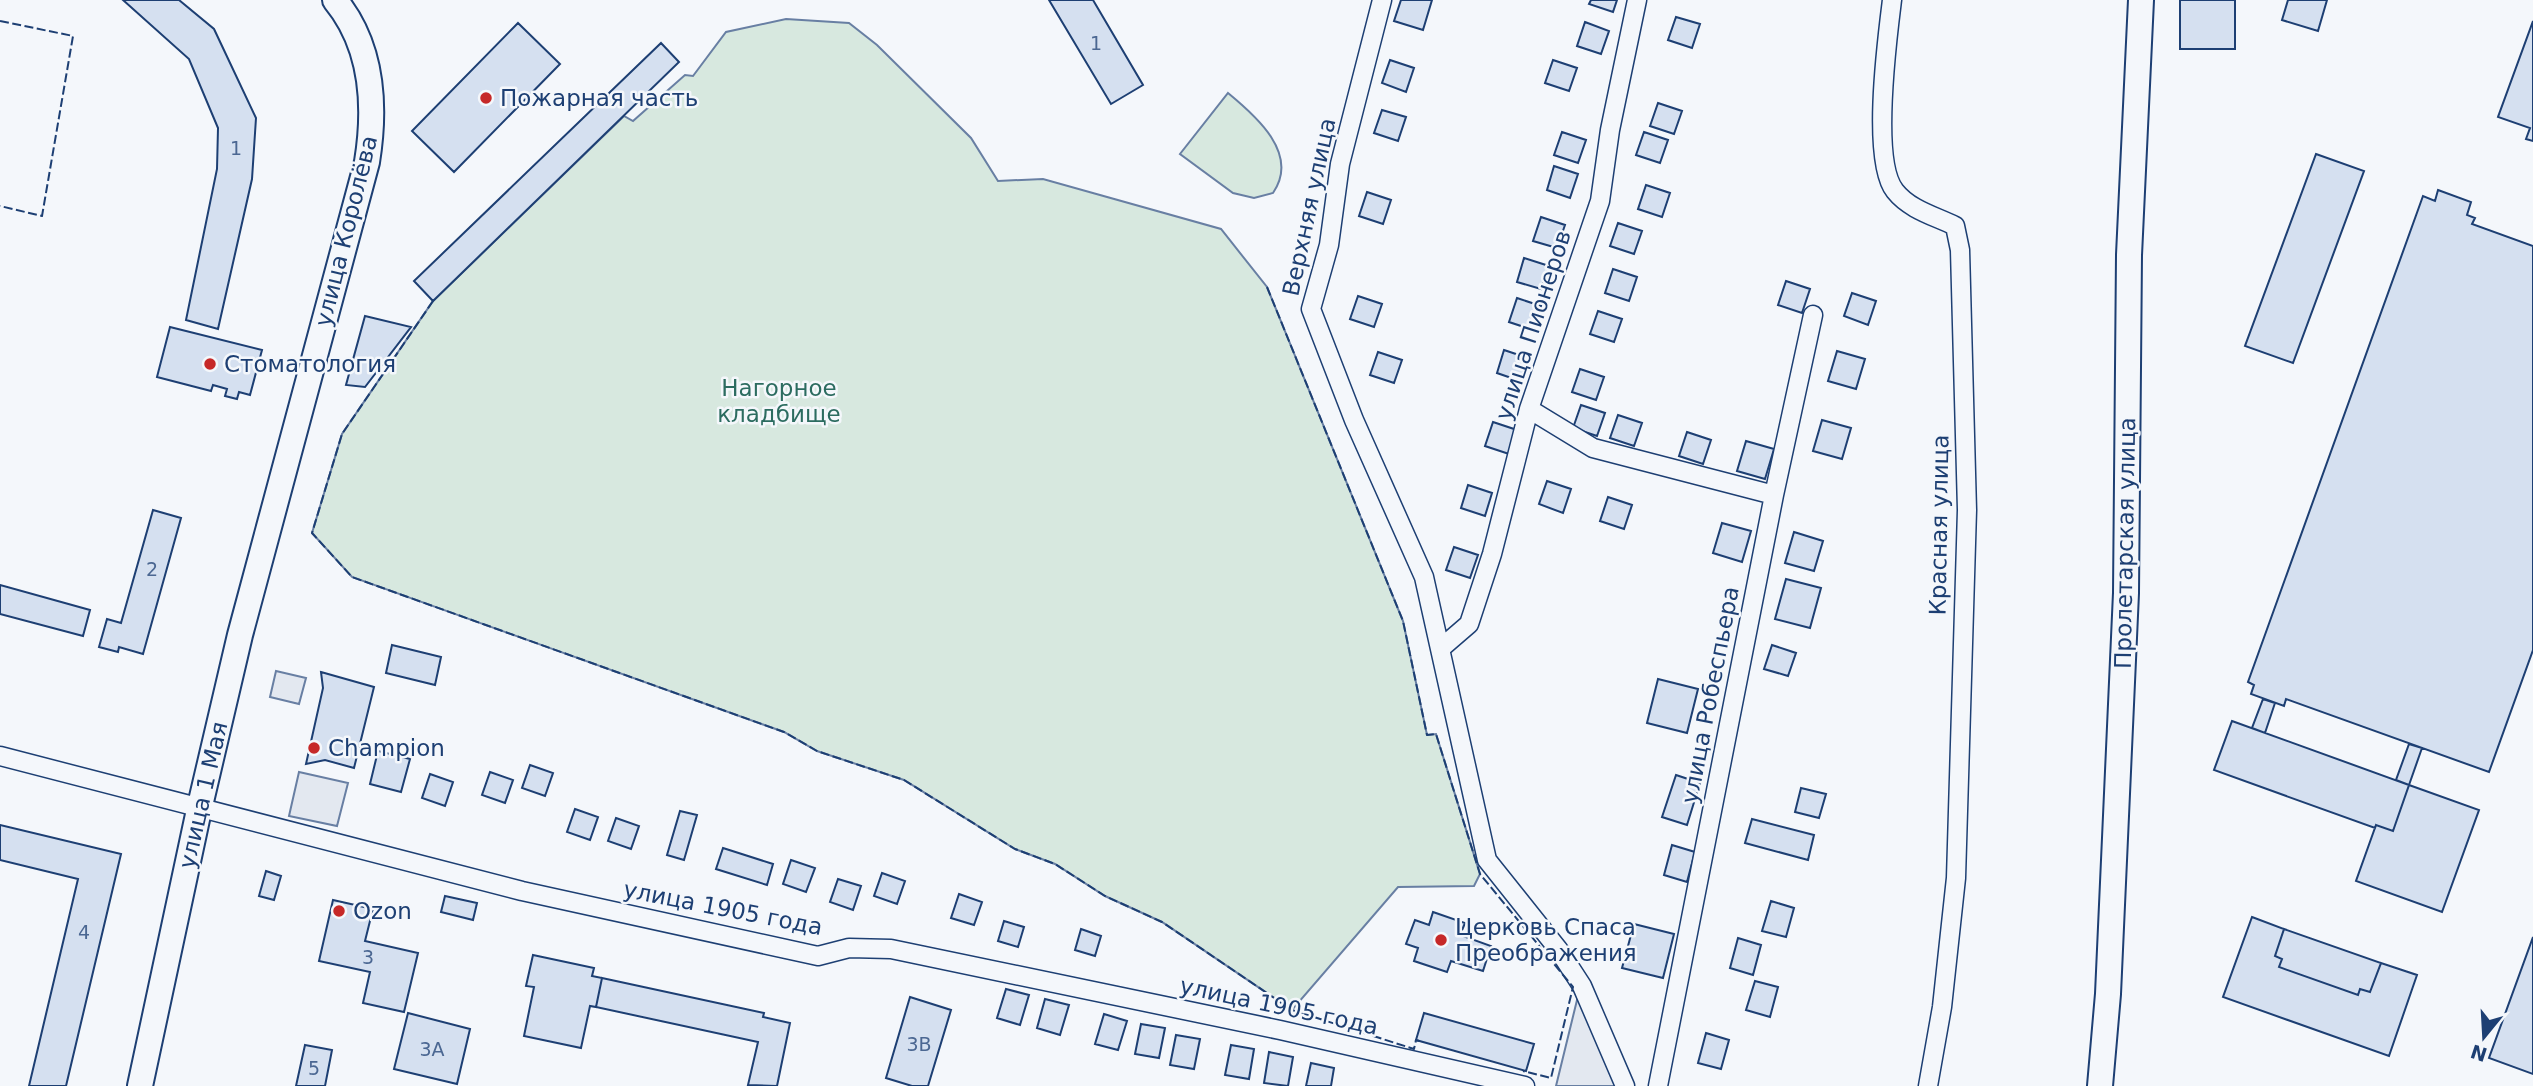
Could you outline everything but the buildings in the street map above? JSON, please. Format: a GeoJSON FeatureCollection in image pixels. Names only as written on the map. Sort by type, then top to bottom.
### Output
{"type":"FeatureCollection","features":[{"type":"Feature","properties":{"kind":"main road","name":"улица Королёва"},"geometry":{"type":"LineString","coordinates":[[274,506],[358,197],[371,134],[370,80],[360,42],[345,12],[335,0]]}},
{"type":"Feature","properties":{"kind":"main road","name":"Пролетарская улица"},"geometry":{"type":"LineString","coordinates":[[2100,1086],[2108,994],[2125,607],[2129,255],[2141,0]]}},
{"type":"Feature","properties":{"kind":"main road","name":"улица 1 Мая"},"geometry":{"type":"LineString","coordinates":[[140,1086],[199,810],[274,506]]}},
{"type":"Feature","properties":{"kind":"street","name":"Верхняя улица"},"geometry":{"type":"LineString","coordinates":[[1382,0],[1340,164],[1329,245],[1311,309],[1354,419],[1424,577],[1440,649]]}},
{"type":"Feature","properties":{"kind":"street","name":"улица Пионеров"},"geometry":{"type":"LineString","coordinates":[[1440,649],[1469,624],[1492,554],[1529,409],[1600,201],[1610,130],[1637,0]]}},
{"type":"Feature","properties":{"kind":"street","name":"Красная улица"},"geometry":{"type":"LineString","coordinates":[[1892,0],[1884,86],[1884,167],[1894,190],[1913,208],[1955,226],[1960,250],[1967,510],[1956,878],[1942,1007],[1928,1086]]}},
{"type":"Feature","properties":{"kind":"street","name":"улица Робеспьера"},"geometry":{"type":"LineString","coordinates":[[1658,1086],[1774,495],[1813,315]]}},
{"type":"Feature","properties":{"kind":"street"},"geometry":{"type":"LineString","coordinates":[[1529,409],[1593,448],[1774,495]]}},
{"type":"Feature","properties":{"kind":"street"},"geometry":{"type":"LineString","coordinates":[[1440,649],[1487,860],[1558,949],[1582,986],[1625,1086]]}},
{"type":"Feature","properties":{"kind":"street","name":"улица 1905 года"},"geometry":{"type":"LineString","coordinates":[[0,756],[199,810],[523,891],[818,956],[849,948],[891,949],[1280,1030],[1525,1086]]}},
{"type":"Feature","properties":{"kind":"green space","name":"Нагорное кладбище"},"geometry":{"type":"Polygon","coordinates":[[[786,19],[849,23],[877,45],[971,138],[998,181],[1043,179],[1221,229],[1267,287],[1403,621],[1427,735],[1436,734],[1480,874],[1474,886],[1398,887],[1292,1010],[1162,922],[1105,896],[1055,864],[1015,849],[904,780],[817,751],[784,732],[352,577],[312,533],[342,434],[433,301],[624,116],[633,121],[685,75],[693,76],[726,32],[786,19]]]}},
{"type":"Feature","properties":{"kind":"green space"},"geometry":{"type":"Polygon","coordinates":[[[1228,93],[1262,124],[1278,150],[1280,178],[1273,193],[1254,198],[1233,193],[1180,154],[1228,93]]]}},
{"type":"Feature","properties":{"kind":"shaded area"},"geometry":{"type":"Polygon","coordinates":[[[276,671],[306,678],[299,704],[270,697],[276,671]]]}},
{"type":"Feature","properties":{"kind":"shaded area"},"geometry":{"type":"Polygon","coordinates":[[[299,772],[348,783],[337,826],[289,816],[299,772]]]}},
{"type":"Feature","properties":{"kind":"shaded area"},"geometry":{"type":"Polygon","coordinates":[[[1578,996],[1615,1084],[1614,1086],[1556,1086],[1578,996]]]}},
{"type":"Feature","properties":{"kind":"fence"},"geometry":{"type":"LineString","coordinates":[[0,21],[73,36],[42,216],[0,206]]}},
{"type":"Feature","properties":{"kind":"fence"},"geometry":{"type":"LineString","coordinates":[[1267,287],[1403,621],[1427,735],[1436,734],[1480,874],[1573,987],[1551,1078],[1523,1071]]}},
{"type":"Feature","properties":{"kind":"fence"},"geometry":{"type":"LineString","coordinates":[[433,301],[342,434],[312,533],[352,577],[784,732],[817,751],[904,780],[1015,849],[1055,864],[1105,896],[1162,922],[1292,1010],[1414,1049],[1416,1040],[1419,1041]]}},
{"type":"Feature","properties":{"kind":"place","name":"Пожарная часть"},"geometry":{"type":"Point","coordinates":[486,98]}},
{"type":"Feature","properties":{"kind":"place","name":"Стоматология"},"geometry":{"type":"Point","coordinates":[210,364]}},
{"type":"Feature","properties":{"kind":"place","name":"Champion"},"geometry":{"type":"Point","coordinates":[314,748]}},
{"type":"Feature","properties":{"kind":"place","name":"Ozon"},"geometry":{"type":"Point","coordinates":[339,911]}},
{"type":"Feature","properties":{"kind":"place","name":"Церковь Спаса Преображения"},"geometry":{"type":"Point","coordinates":[1441,940]}}]}
